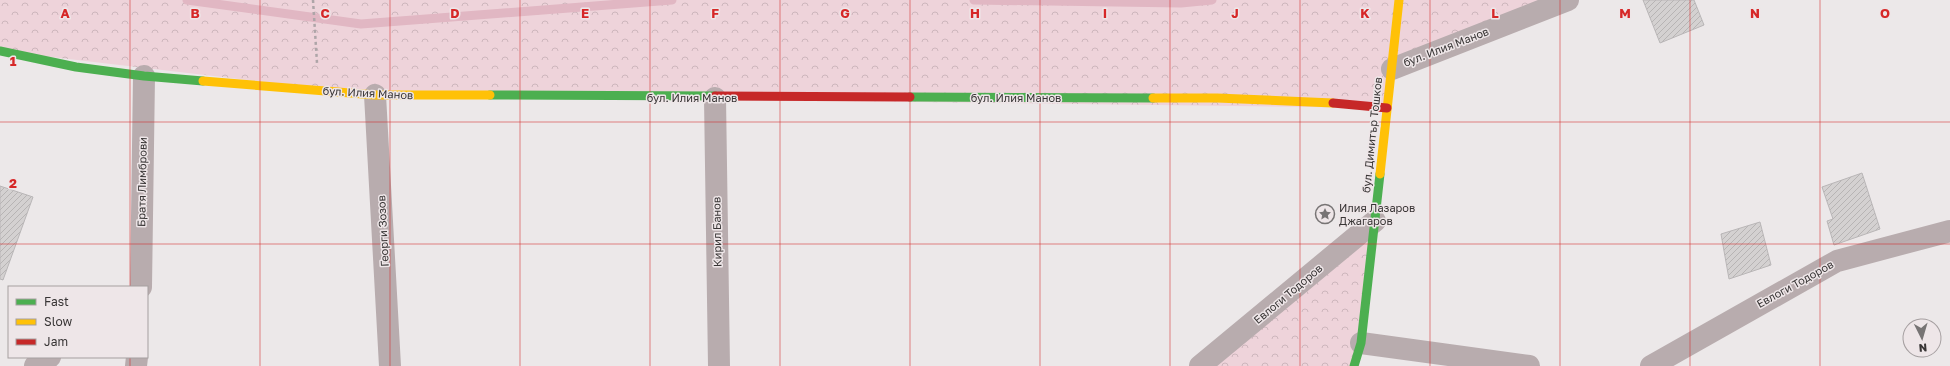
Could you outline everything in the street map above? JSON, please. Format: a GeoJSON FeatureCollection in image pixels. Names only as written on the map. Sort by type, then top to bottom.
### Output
{"type":"FeatureCollection","features":[{"type":"Feature","properties":{"kind":"street","name":"бул. Димитър Тошков"},"geometry":{"type":"LineString","coordinates":[[1354,366],[1361,343],[1399,0]]}},
{"type":"Feature","properties":{"kind":"street","name":"бул. Илия Манов"},"geometry":{"type":"LineString","coordinates":[[1392,69],[1568,0]]}},
{"type":"Feature","properties":{"kind":"street","name":"бул. Илия Манов"},"geometry":{"type":"LineString","coordinates":[[0,51],[76,67],[144,76],[375,95],[715,98],[1217,98],[1322,102],[1387,108]]}},
{"type":"Feature","properties":{"kind":"street","name":"Братя Лимброви"},"geometry":{"type":"LineString","coordinates":[[141,286],[144,76]]}},
{"type":"Feature","properties":{"kind":"street","name":"Георги Зозов"},"geometry":{"type":"LineString","coordinates":[[375,95],[390,366]]}},
{"type":"Feature","properties":{"kind":"street","name":"Кирил Банов"},"geometry":{"type":"LineString","coordinates":[[715,98],[719,366]]}},
{"type":"Feature","properties":{"kind":"street","name":"Евлоги Тодоров"},"geometry":{"type":"LineString","coordinates":[[1200,366],[1375,221]]}},
{"type":"Feature","properties":{"kind":"street","name":"Евлоги Тодоров"},"geometry":{"type":"LineString","coordinates":[[1651,366],[1837,261],[1950,231]]}},
{"type":"Feature","properties":{"kind":"street"},"geometry":{"type":"LineString","coordinates":[[1361,343],[1529,366]]}},
{"type":"Feature","properties":{"kind":"street"},"geometry":{"type":"LineString","coordinates":[[35,366],[48,358]]}},
{"type":"Feature","properties":{"kind":"path"},"geometry":{"type":"LineString","coordinates":[[313,0],[316,56]]}},
{"type":"Feature","properties":{"kind":"green space"},"geometry":{"type":"Polygon","coordinates":[[[0,0],[1568,0],[1392,69],[1387,108],[375,95],[0,51],[0,0]]]}},
{"type":"Feature","properties":{"kind":"green space"},"geometry":{"type":"Polygon","coordinates":[[[1375,221],[1354,366],[1200,366],[1375,221]]]}},
{"type":"Feature","properties":{"kind":"building"},"geometry":{"type":"Polygon","coordinates":[[[1643,0],[1694,0],[1704,25],[1660,43],[1643,0]]]}},
{"type":"Feature","properties":{"kind":"building"},"geometry":{"type":"Polygon","coordinates":[[[1862,173],[1880,229],[1834,245],[1827,221],[1833,219],[1822,187],[1862,173]]]}},
{"type":"Feature","properties":{"kind":"building"},"geometry":{"type":"Polygon","coordinates":[[[0,186],[33,197],[3,280],[0,279],[0,186]]]}},
{"type":"Feature","properties":{"kind":"building"},"geometry":{"type":"Polygon","coordinates":[[[1760,222],[1771,265],[1729,279],[1721,234],[1760,222]]]}},
{"type":"Feature","properties":{"kind":"waterway"},"geometry":{"type":"LineString","coordinates":[[187,0],[361,24],[672,0]]}},
{"type":"Feature","properties":{"kind":"waterway"},"geometry":{"type":"LineString","coordinates":[[974,0],[1181,3],[1212,0]]}},
{"type":"Feature","properties":{"kind":"traffic: fast"},"geometry":{"type":"LineString","coordinates":[[0,51],[76,67],[144,76],[203,81]]}},
{"type":"Feature","properties":{"kind":"traffic: fast"},"geometry":{"type":"LineString","coordinates":[[490,95],[715,96]]}},
{"type":"Feature","properties":{"kind":"traffic: fast"},"geometry":{"type":"LineString","coordinates":[[910,97],[1153,98]]}},
{"type":"Feature","properties":{"kind":"traffic: fast"},"geometry":{"type":"LineString","coordinates":[[1354,366],[1361,343],[1380,174]]}},
{"type":"Feature","properties":{"kind":"traffic: slow"},"geometry":{"type":"LineString","coordinates":[[1380,174],[1399,0]]}},
{"type":"Feature","properties":{"kind":"traffic: slow"},"geometry":{"type":"LineString","coordinates":[[203,81],[375,95],[490,95]]}},
{"type":"Feature","properties":{"kind":"traffic: slow"},"geometry":{"type":"LineString","coordinates":[[1153,98],[1217,98],[1333,103]]}},
{"type":"Feature","properties":{"kind":"traffic: jam"},"geometry":{"type":"LineString","coordinates":[[715,96],[910,97]]}},
{"type":"Feature","properties":{"kind":"traffic: jam"},"geometry":{"type":"LineString","coordinates":[[1333,103],[1387,108]]}},
{"type":"Feature","properties":{"kind":"place","name":"Илия Лазаров Джагаров"},"geometry":{"type":"Point","coordinates":[1325,214]}}]}
